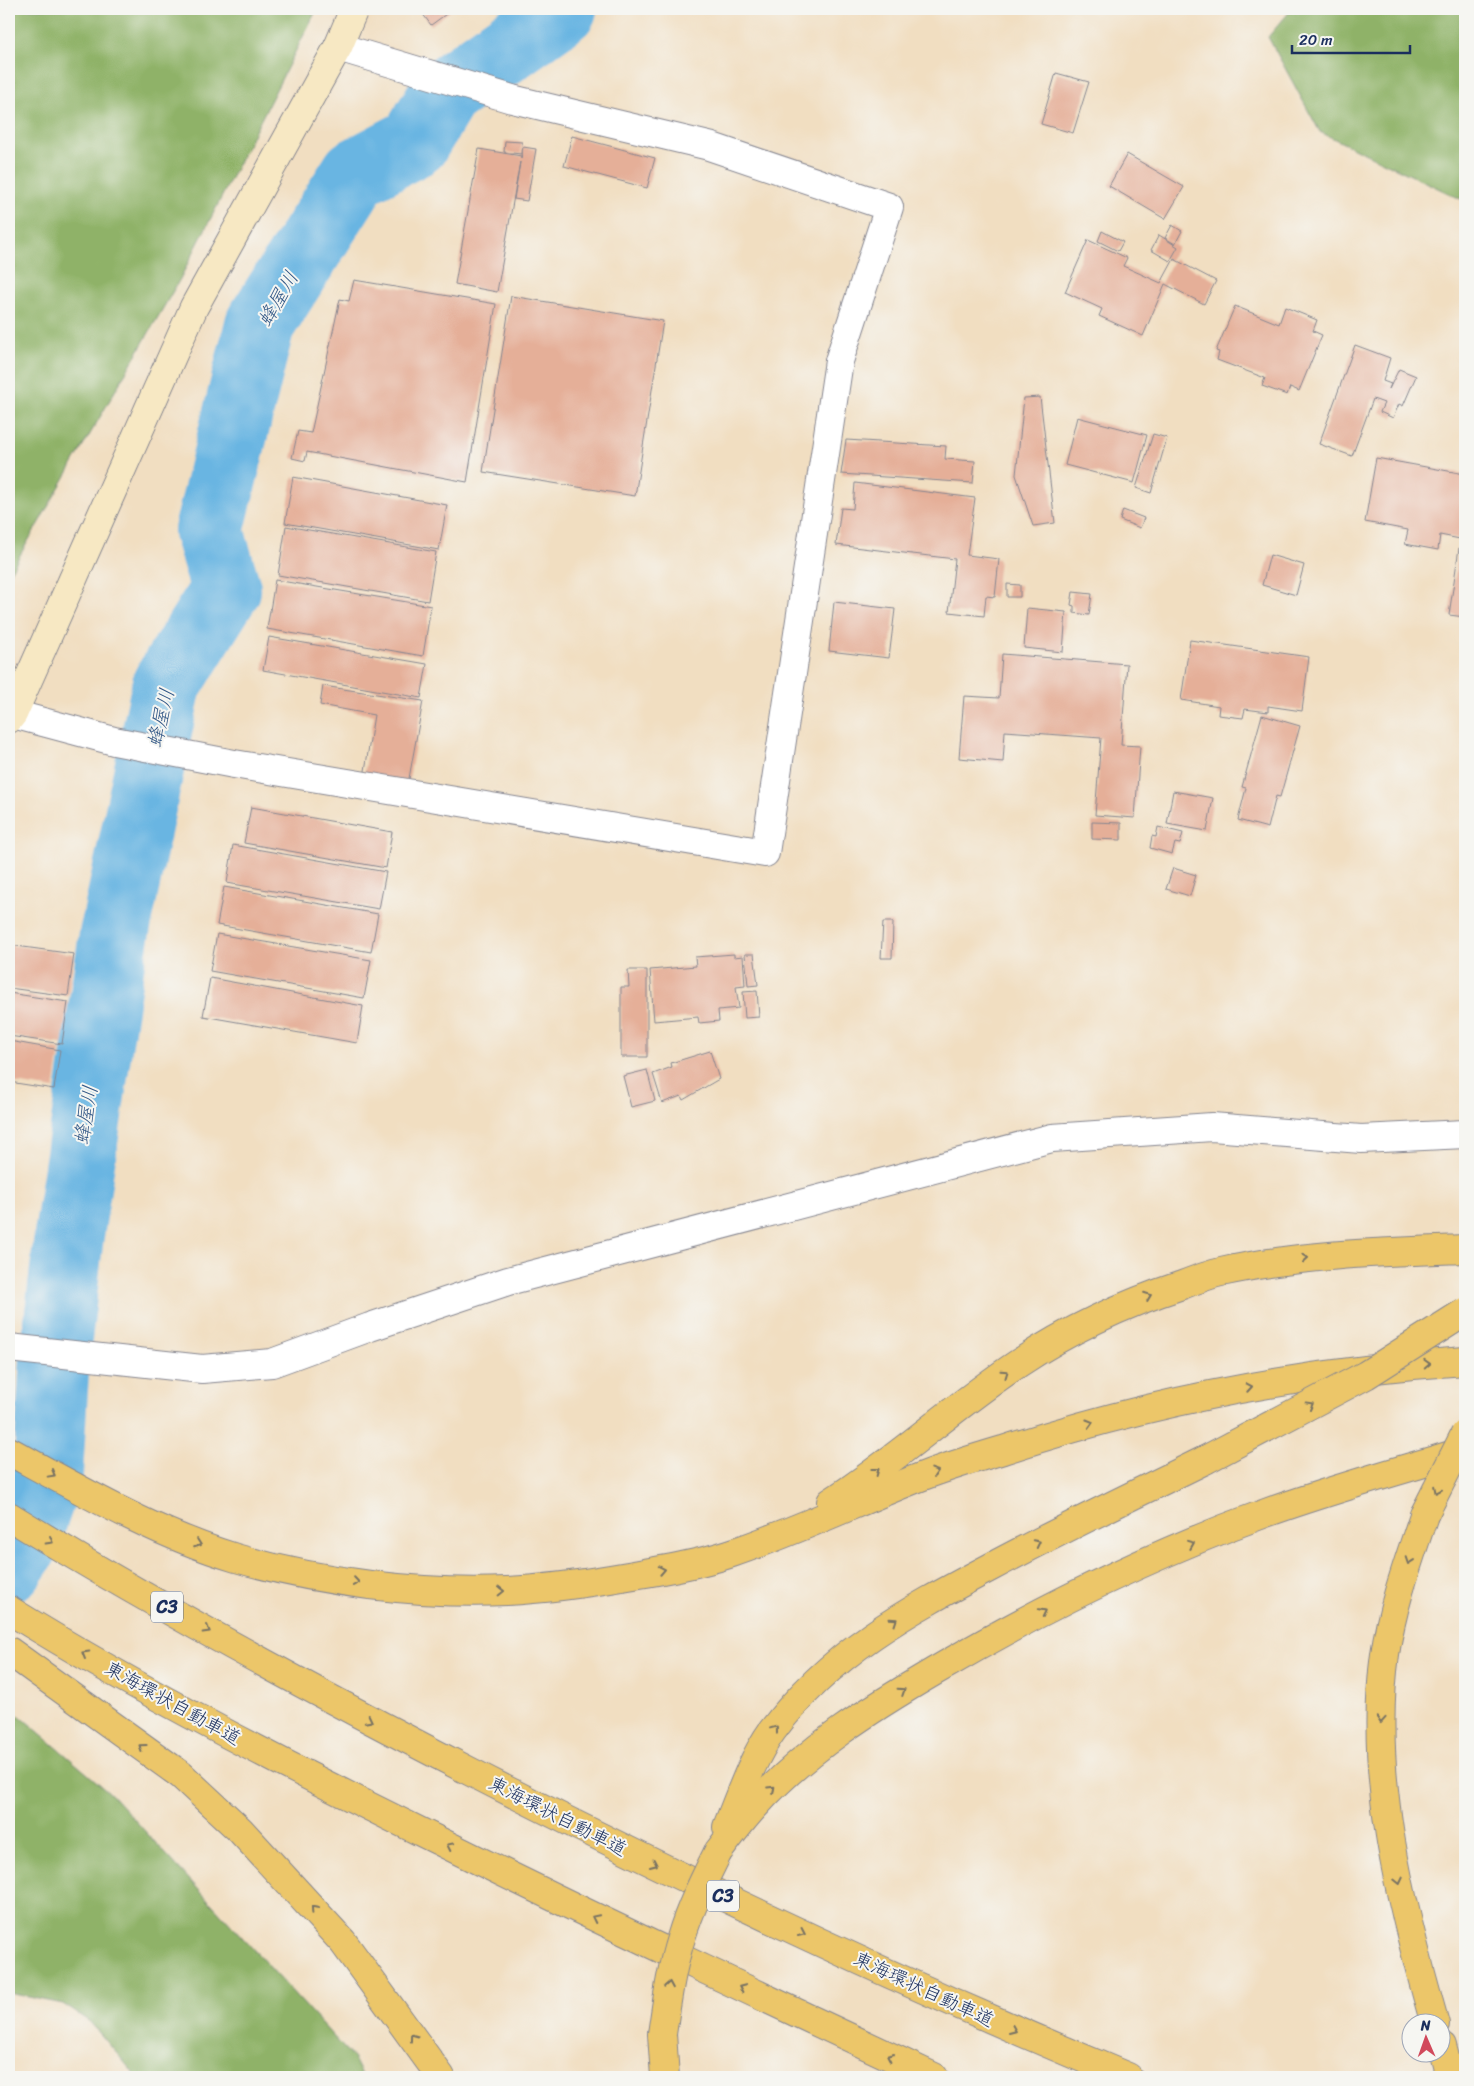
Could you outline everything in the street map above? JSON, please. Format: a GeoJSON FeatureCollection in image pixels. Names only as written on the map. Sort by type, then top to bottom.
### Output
{"type":"FeatureCollection","features":[{"type":"Feature","properties":{"kind":"highway"},"geometry":{"type":"LineString","coordinates":[[777,1537],[856,1486],[962,1403],[1020,1363],[1084,1324],[1149,1295],[1219,1272],[1288,1260],[1465,1249]]}},
{"type":"Feature","properties":{"kind":"highway"},"geometry":{"type":"LineString","coordinates":[[665,2077],[662,2034],[669,1983],[681,1937],[696,1897],[718,1852],[745,1782],[771,1733],[806,1690],[849,1651],[910,1610],[1020,1552],[1205,1460],[1366,1375],[1465,1312]]}},
{"type":"Feature","properties":{"kind":"highway"},"geometry":{"type":"LineString","coordinates":[[9,1451],[94,1497],[169,1533],[236,1558],[314,1576],[381,1585],[452,1591],[508,1591],[591,1583],[672,1568],[727,1554],[777,1537],[925,1476],[1108,1418],[1200,1396],[1301,1378],[1411,1365],[1465,1361]]}},
{"type":"Feature","properties":{"kind":"highway"},"geometry":{"type":"LineString","coordinates":[[1432,2014],[1417,1960],[1397,1874],[1385,1800],[1380,1730],[1385,1653],[1400,1586],[1424,1515],[1465,1434]]}},
{"type":"Feature","properties":{"kind":"highway"},"geometry":{"type":"LineString","coordinates":[[718,1852],[756,1804],[801,1762],[854,1722],[909,1686],[978,1645],[1073,1596],[1162,1555],[1262,1515],[1362,1480],[1465,1451]]}},
{"type":"Feature","properties":{"kind":"highway","name":"東海環状自動車道"},"geometry":{"type":"LineString","coordinates":[[9,1516],[326,1698],[623,1850],[977,2015],[1128,2077]]}},
{"type":"Feature","properties":{"kind":"highway","name":"東海環状自動車道"},"geometry":{"type":"LineString","coordinates":[[9,1610],[159,1697],[297,1771],[612,1926],[934,2077]]}},
{"type":"Feature","properties":{"kind":"highway"},"geometry":{"type":"LineString","coordinates":[[9,1651],[181,1775],[240,1830],[343,1942],[441,2077]]}},
{"type":"Feature","properties":{"kind":"highway"},"geometry":{"type":"LineString","coordinates":[[1447,2064],[1450,2077]]}},
{"type":"Feature","properties":{"kind":"street"},"geometry":{"type":"LineString","coordinates":[[338,47],[512,99],[709,146],[888,207],[839,361],[765,853],[234,764],[114,741],[11,716],[194,307],[338,47],[354,9]]}},
{"type":"Feature","properties":{"kind":"street"},"geometry":{"type":"LineString","coordinates":[[9,1348],[202,1369],[272,1363],[370,1326],[508,1281],[1052,1138],[1212,1127],[1361,1138],[1465,1134]]}},
{"type":"Feature","properties":{"kind":"green space"},"geometry":{"type":"Polygon","coordinates":[[[9,9],[317,9],[180,279],[9,574],[9,9]]]}},
{"type":"Feature","properties":{"kind":"green space"},"geometry":{"type":"Polygon","coordinates":[[[1292,9],[1465,9],[1465,201],[1320,132],[1268,37],[1292,9]]]}},
{"type":"Feature","properties":{"kind":"green space"},"geometry":{"type":"Polygon","coordinates":[[[9,1712],[20,1716],[110,1793],[354,2059],[363,2077],[137,2077],[90,2022],[63,2004],[9,1993],[9,1712]]]}},
{"type":"Feature","properties":{"kind":"building"},"geometry":{"type":"Polygon","coordinates":[[[419,9],[453,9],[431,25],[419,9]]]}},
{"type":"Feature","properties":{"kind":"building"},"geometry":{"type":"Polygon","coordinates":[[[1056,73],[1089,82],[1073,133],[1041,124],[1056,73]]]}},
{"type":"Feature","properties":{"kind":"building"},"geometry":{"type":"Polygon","coordinates":[[[572,136],[655,158],[647,188],[564,166],[572,136]]]}},
{"type":"Feature","properties":{"kind":"building"},"geometry":{"type":"Polygon","coordinates":[[[505,141],[522,142],[521,154],[504,152],[505,141]]]}},
{"type":"Feature","properties":{"kind":"building"},"geometry":{"type":"Polygon","coordinates":[[[523,147],[536,149],[527,201],[514,199],[520,162],[497,292],[455,284],[479,149],[521,156],[521,159],[523,147]]]}},
{"type":"Feature","properties":{"kind":"building"},"geometry":{"type":"Polygon","coordinates":[[[1127,154],[1184,187],[1165,219],[1109,186],[1127,154]]]}},
{"type":"Feature","properties":{"kind":"building"},"geometry":{"type":"Polygon","coordinates":[[[1172,225],[1182,231],[1175,244],[1165,238],[1172,225]]]}},
{"type":"Feature","properties":{"kind":"building"},"geometry":{"type":"Polygon","coordinates":[[[1102,231],[1123,242],[1118,251],[1098,241],[1102,231]]]}},
{"type":"Feature","properties":{"kind":"building"},"geometry":{"type":"Polygon","coordinates":[[[1159,235],[1178,247],[1170,261],[1151,250],[1159,235]]]}},
{"type":"Feature","properties":{"kind":"building"},"geometry":{"type":"Polygon","coordinates":[[[1088,240],[1127,258],[1123,266],[1161,283],[1174,259],[1216,281],[1204,304],[1165,284],[1143,336],[1099,316],[1102,309],[1065,292],[1088,240]]]}},
{"type":"Feature","properties":{"kind":"building"},"geometry":{"type":"Polygon","coordinates":[[[354,280],[496,304],[467,482],[307,452],[305,461],[292,458],[298,431],[311,433],[340,299],[349,301],[354,280]]]}},
{"type":"Feature","properties":{"kind":"building"},"geometry":{"type":"Polygon","coordinates":[[[511,296],[663,321],[635,496],[483,472],[511,296]]]}},
{"type":"Feature","properties":{"kind":"building"},"geometry":{"type":"Polygon","coordinates":[[[1235,306],[1279,324],[1285,307],[1317,320],[1313,331],[1322,335],[1299,391],[1290,387],[1287,395],[1262,386],[1265,378],[1217,360],[1219,352],[1216,351],[1235,306]]]}},
{"type":"Feature","properties":{"kind":"building"},"geometry":{"type":"Polygon","coordinates":[[[1355,345],[1390,358],[1383,381],[1391,384],[1389,389],[1399,369],[1416,376],[1403,406],[1399,404],[1393,418],[1380,412],[1384,403],[1373,399],[1352,456],[1319,444],[1355,345]]]}},
{"type":"Feature","properties":{"kind":"building"},"geometry":{"type":"Polygon","coordinates":[[[1040,397],[1055,523],[1033,526],[1016,475],[1024,398],[1040,397]]]}},
{"type":"Feature","properties":{"kind":"building"},"geometry":{"type":"Polygon","coordinates":[[[1077,417],[1147,435],[1134,483],[1065,465],[1077,417]]]}},
{"type":"Feature","properties":{"kind":"building"},"geometry":{"type":"Polygon","coordinates":[[[1153,434],[1167,438],[1151,493],[1136,488],[1153,434]]]}},
{"type":"Feature","properties":{"kind":"building"},"geometry":{"type":"Polygon","coordinates":[[[846,440],[946,446],[945,459],[975,461],[973,483],[841,474],[846,440]]]}},
{"type":"Feature","properties":{"kind":"building"},"geometry":{"type":"Polygon","coordinates":[[[1376,458],[1465,474],[1465,540],[1440,535],[1438,550],[1405,544],[1408,530],[1365,522],[1376,458]]]}},
{"type":"Feature","properties":{"kind":"building"},"geometry":{"type":"Polygon","coordinates":[[[293,477],[447,505],[439,550],[285,523],[293,477]]]}},
{"type":"Feature","properties":{"kind":"building"},"geometry":{"type":"Polygon","coordinates":[[[855,483],[975,498],[967,555],[999,559],[995,597],[986,596],[984,616],[949,612],[955,559],[836,545],[841,508],[853,509],[855,483]]]}},
{"type":"Feature","properties":{"kind":"building"},"geometry":{"type":"Polygon","coordinates":[[[1123,510],[1144,518],[1140,528],[1120,520],[1123,510]]]}},
{"type":"Feature","properties":{"kind":"building"},"geometry":{"type":"Polygon","coordinates":[[[286,526],[436,552],[428,601],[278,575],[286,526]]]}},
{"type":"Feature","properties":{"kind":"building"},"geometry":{"type":"Polygon","coordinates":[[[1459,548],[1465,549],[1465,617],[1449,615],[1459,548]]]}},
{"type":"Feature","properties":{"kind":"building"},"geometry":{"type":"Polygon","coordinates":[[[1270,555],[1304,565],[1296,595],[1262,585],[1270,555]]]}},
{"type":"Feature","properties":{"kind":"building"},"geometry":{"type":"Polygon","coordinates":[[[275,580],[431,606],[423,656],[267,629],[275,580]]]}},
{"type":"Feature","properties":{"kind":"building"},"geometry":{"type":"Polygon","coordinates":[[[1007,584],[1020,585],[1020,597],[1007,597],[1007,584]]]}},
{"type":"Feature","properties":{"kind":"building"},"geometry":{"type":"Polygon","coordinates":[[[1073,592],[1092,594],[1089,615],[1074,613],[1074,606],[1071,605],[1073,592]]]}},
{"type":"Feature","properties":{"kind":"building"},"geometry":{"type":"Polygon","coordinates":[[[834,602],[895,609],[889,658],[829,651],[834,602]]]}},
{"type":"Feature","properties":{"kind":"building"},"geometry":{"type":"Polygon","coordinates":[[[1027,608],[1066,612],[1063,652],[1024,648],[1027,608]]]}},
{"type":"Feature","properties":{"kind":"building"},"geometry":{"type":"Polygon","coordinates":[[[269,637],[427,664],[421,698],[263,670],[269,637]]]}},
{"type":"Feature","properties":{"kind":"building"},"geometry":{"type":"Polygon","coordinates":[[[1190,640],[1309,657],[1302,711],[1268,706],[1268,712],[1245,709],[1243,718],[1218,715],[1219,706],[1181,700],[1190,640]]]}},
{"type":"Feature","properties":{"kind":"building"},"geometry":{"type":"Polygon","coordinates":[[[1002,654],[1127,664],[1121,745],[1140,746],[1135,818],[1095,815],[1101,738],[1005,731],[1003,762],[959,758],[964,696],[999,698],[1002,654]]]}},
{"type":"Feature","properties":{"kind":"building"},"geometry":{"type":"Polygon","coordinates":[[[323,686],[423,701],[408,784],[364,777],[374,715],[320,705],[323,686]]]}},
{"type":"Feature","properties":{"kind":"building"},"geometry":{"type":"Polygon","coordinates":[[[1262,715],[1300,726],[1280,797],[1276,796],[1268,828],[1238,820],[1246,788],[1242,787],[1262,715]]]}},
{"type":"Feature","properties":{"kind":"building"},"geometry":{"type":"Polygon","coordinates":[[[1173,791],[1213,798],[1207,831],[1167,824],[1173,791]]]}},
{"type":"Feature","properties":{"kind":"building"},"geometry":{"type":"Polygon","coordinates":[[[251,807],[392,832],[386,868],[244,843],[251,807]]]}},
{"type":"Feature","properties":{"kind":"building"},"geometry":{"type":"Polygon","coordinates":[[[1092,822],[1121,823],[1121,840],[1092,839],[1092,822]]]}},
{"type":"Feature","properties":{"kind":"building"},"geometry":{"type":"Polygon","coordinates":[[[1158,827],[1183,833],[1180,844],[1175,843],[1172,854],[1150,848],[1152,836],[1156,837],[1158,827]]]}},
{"type":"Feature","properties":{"kind":"building"},"geometry":{"type":"Polygon","coordinates":[[[233,845],[386,872],[379,909],[227,883],[233,845]]]}},
{"type":"Feature","properties":{"kind":"building"},"geometry":{"type":"Polygon","coordinates":[[[1173,868],[1196,875],[1190,896],[1166,889],[1173,868]]]}},
{"type":"Feature","properties":{"kind":"building"},"geometry":{"type":"Polygon","coordinates":[[[224,887],[378,914],[371,952],[217,925],[224,887]]]}},
{"type":"Feature","properties":{"kind":"building"},"geometry":{"type":"Polygon","coordinates":[[[883,922],[893,922],[892,958],[881,958],[883,922]]]}},
{"type":"Feature","properties":{"kind":"building"},"geometry":{"type":"Polygon","coordinates":[[[217,934],[371,960],[364,998],[210,971],[217,934]]]}},
{"type":"Feature","properties":{"kind":"building"},"geometry":{"type":"Polygon","coordinates":[[[9,945],[74,954],[68,996],[9,988],[9,945]]]}},
{"type":"Feature","properties":{"kind":"building"},"geometry":{"type":"Polygon","coordinates":[[[734,954],[734,957],[743,956],[745,986],[736,987],[739,1008],[718,1010],[719,1021],[699,1023],[698,1017],[654,1021],[650,970],[696,966],[695,957],[734,954]]]}},
{"type":"Feature","properties":{"kind":"building"},"geometry":{"type":"Polygon","coordinates":[[[745,954],[754,954],[758,985],[748,986],[745,954]]]}},
{"type":"Feature","properties":{"kind":"building"},"geometry":{"type":"Polygon","coordinates":[[[628,970],[647,970],[647,1057],[621,1057],[621,987],[629,987],[628,970]]]}},
{"type":"Feature","properties":{"kind":"building"},"geometry":{"type":"Polygon","coordinates":[[[210,978],[363,1006],[357,1043],[203,1016],[210,978]]]}},
{"type":"Feature","properties":{"kind":"building"},"geometry":{"type":"Polygon","coordinates":[[[757,991],[759,1017],[745,1018],[743,992],[757,991]]]}},
{"type":"Feature","properties":{"kind":"building"},"geometry":{"type":"Polygon","coordinates":[[[9,993],[68,1002],[62,1044],[9,1036],[9,993]]]}},
{"type":"Feature","properties":{"kind":"building"},"geometry":{"type":"Polygon","coordinates":[[[9,1041],[60,1050],[54,1089],[9,1082],[9,1041]]]}},
{"type":"Feature","properties":{"kind":"building"},"geometry":{"type":"Polygon","coordinates":[[[710,1051],[719,1079],[683,1100],[681,1096],[662,1103],[653,1074],[672,1067],[671,1063],[710,1051]]]}},
{"type":"Feature","properties":{"kind":"building"},"geometry":{"type":"Polygon","coordinates":[[[647,1070],[655,1101],[631,1107],[623,1076],[647,1070]]]}},
{"type":"Feature","properties":{"kind":"waterway","name":"蜂屋川"},"geometry":{"type":"LineString","coordinates":[[9,1567],[24,1545],[48,1474],[55,1356],[69,1235],[114,935],[167,684],[226,589],[209,531],[260,324],[356,173],[415,142],[444,93],[562,9]]}}]}
